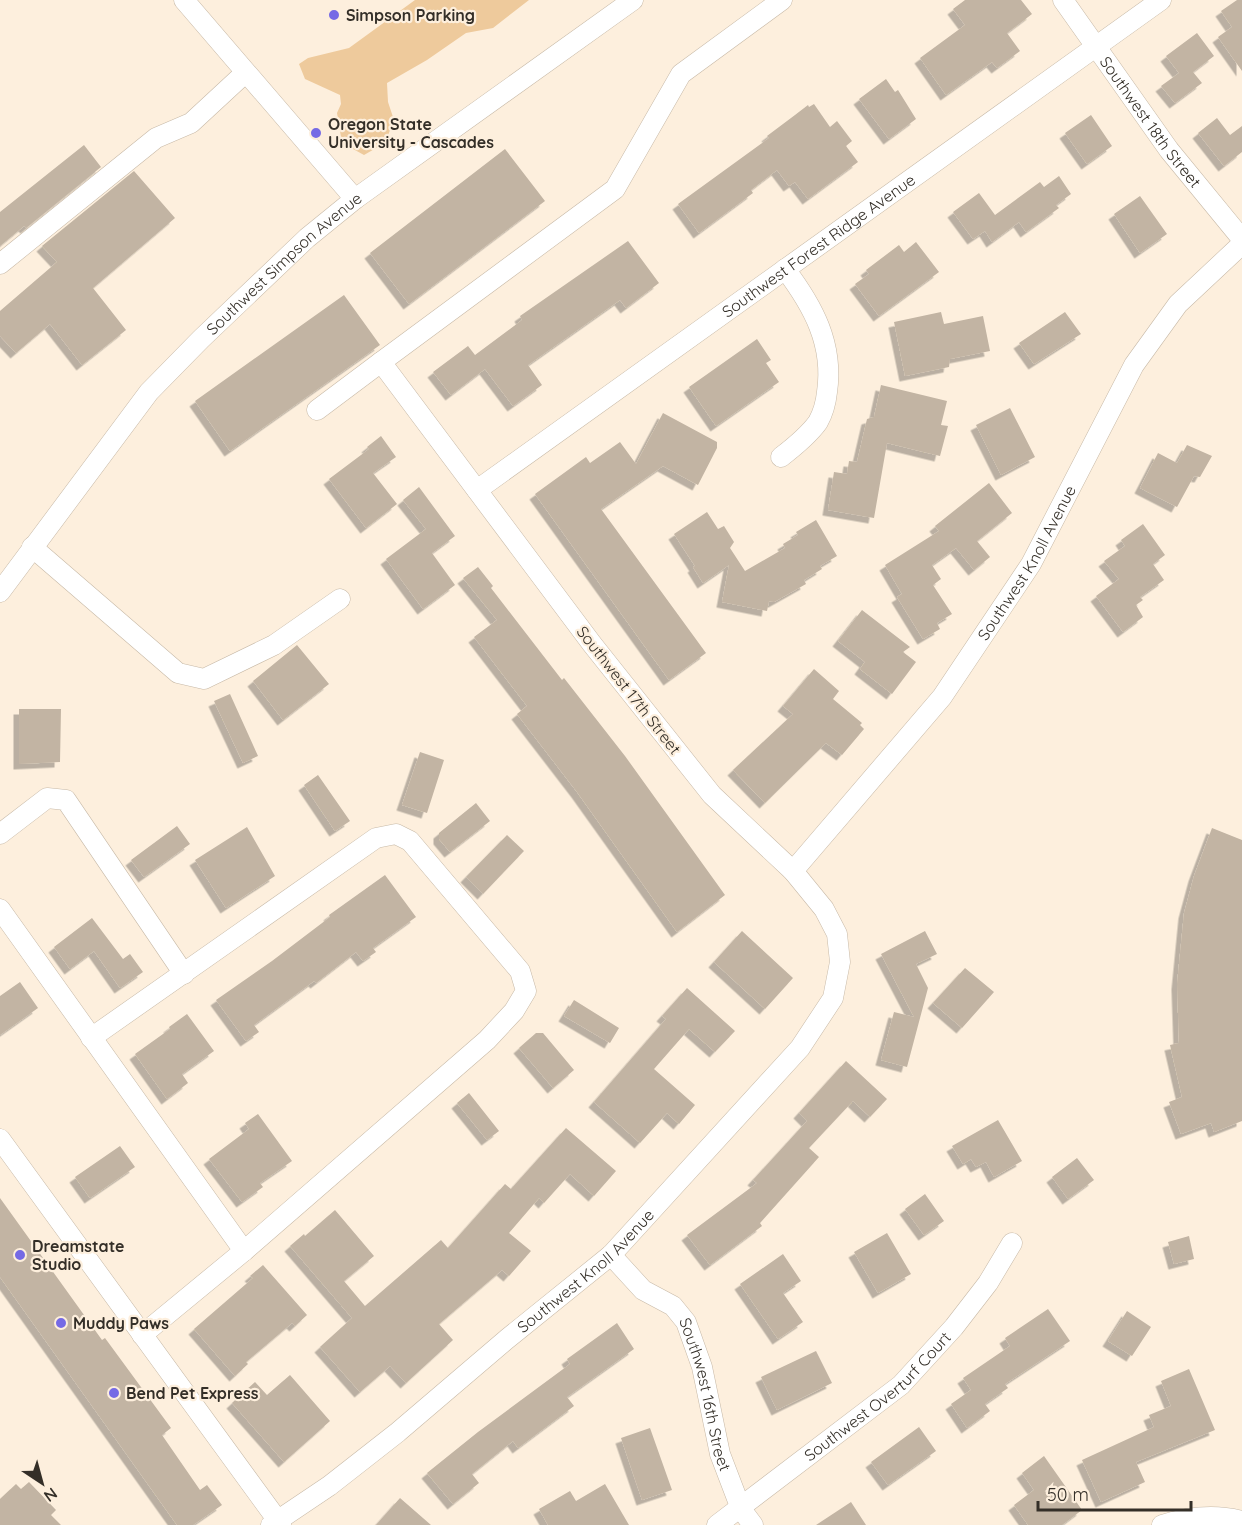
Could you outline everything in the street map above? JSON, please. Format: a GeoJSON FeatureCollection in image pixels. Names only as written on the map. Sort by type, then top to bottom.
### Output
{"type":"FeatureCollection","features":[{"type":"Feature","properties":{"kind":"street"},"geometry":{"type":"LineString","coordinates":[[184,0],[355,199]]}},
{"type":"Feature","properties":{"kind":"street","name":"Southwest Simpson Avenue"},"geometry":{"type":"LineString","coordinates":[[0,592],[149,392],[307,238],[355,199],[633,0]]}},
{"type":"Feature","properties":{"kind":"street"},"geometry":{"type":"LineString","coordinates":[[317,410],[615,189],[681,74],[782,0]]}},
{"type":"Feature","properties":{"kind":"street","name":"Southwest 18th Street"},"geometry":{"type":"LineString","coordinates":[[1063,0],[1169,150],[1242,239]]}},
{"type":"Feature","properties":{"kind":"street","name":"Southwest Forest Ridge Avenue"},"geometry":{"type":"LineString","coordinates":[[477,490],[1161,0]]}},
{"type":"Feature","properties":{"kind":"street"},"geometry":{"type":"LineString","coordinates":[[0,264],[156,138],[191,123],[245,73]]}},
{"type":"Feature","properties":{"kind":"street","name":"Southwest Knoll Avenue"},"geometry":{"type":"LineString","coordinates":[[793,871],[942,697],[1031,564],[1134,364],[1178,304],[1242,244]]}},
{"type":"Feature","properties":{"kind":"street"},"geometry":{"type":"LineString","coordinates":[[781,457],[803,440],[819,420],[826,395],[828,375],[826,347],[819,324],[809,304],[785,269]]}},
{"type":"Feature","properties":{"kind":"street","name":"Southwest 17th Street"},"geometry":{"type":"LineString","coordinates":[[381,362],[592,644],[711,795],[793,871],[824,909],[837,934],[840,962]]}},
{"type":"Feature","properties":{"kind":"street"},"geometry":{"type":"LineString","coordinates":[[32,547],[178,673],[204,679],[274,645],[340,599]]}},
{"type":"Feature","properties":{"kind":"street"},"geometry":{"type":"LineString","coordinates":[[2,828],[47,798],[66,800],[184,974]]}},
{"type":"Feature","properties":{"kind":"street"},"geometry":{"type":"LineString","coordinates":[[91,1038],[376,838],[396,834],[410,841],[520,971],[526,991],[514,1011],[487,1040],[244,1251],[142,1335]]}},
{"type":"Feature","properties":{"kind":"street"},"geometry":{"type":"LineString","coordinates":[[0,909],[244,1251]]}},
{"type":"Feature","properties":{"kind":"street","name":"Southwest Knoll Avenue"},"geometry":{"type":"LineString","coordinates":[[276,1523],[329,1486],[398,1432],[507,1339],[612,1255],[800,1048],[833,998],[840,962]]}},
{"type":"Feature","properties":{"kind":"street"},"geometry":{"type":"LineString","coordinates":[[0,1139],[276,1523]]}},
{"type":"Feature","properties":{"kind":"street","name":"Southwest Overturf Court"},"geometry":{"type":"LineString","coordinates":[[717,1525],[901,1385],[954,1327],[988,1283],[1012,1243]]}},
{"type":"Feature","properties":{"kind":"street","name":"Southwest 16th Street"},"geometry":{"type":"LineString","coordinates":[[612,1255],[643,1290],[673,1306],[686,1322],[702,1367],[720,1454],[741,1509],[753,1525]]}},
{"type":"Feature","properties":{"kind":"street"},"geometry":{"type":"LineString","coordinates":[[1162,1525],[1182,1519],[1225,1516],[1242,1521]]}},
{"type":"Feature","properties":{"kind":"shaded area"},"geometry":{"type":"Polygon","coordinates":[[[415,0],[529,0],[493,28],[466,33],[427,60],[387,83],[388,102],[394,120],[385,143],[364,155],[342,143],[337,113],[341,104],[340,95],[305,79],[299,64],[308,58],[349,48],[415,0]]]}},
{"type":"Feature","properties":{"kind":"building"},"geometry":{"type":"Polygon","coordinates":[[[965,0],[1021,0],[1032,14],[1007,33],[1020,51],[997,68],[992,62],[946,95],[920,58],[965,25],[953,9],[965,0]]]}},
{"type":"Feature","properties":{"kind":"building"},"geometry":{"type":"Polygon","coordinates":[[[1237,0],[1242,0],[1242,71],[1218,37],[1232,27],[1221,11],[1237,0]]]}},
{"type":"Feature","properties":{"kind":"building"},"geometry":{"type":"Polygon","coordinates":[[[1197,33],[1214,56],[1193,72],[1202,83],[1175,103],[1161,86],[1179,73],[1166,56],[1197,33]]]}},
{"type":"Feature","properties":{"kind":"building"},"geometry":{"type":"Polygon","coordinates":[[[886,79],[895,92],[898,90],[916,119],[889,139],[859,99],[886,79]]]}},
{"type":"Feature","properties":{"kind":"building"},"geometry":{"type":"Polygon","coordinates":[[[814,104],[830,127],[837,121],[852,141],[846,146],[858,162],[808,199],[795,182],[789,186],[777,170],[751,190],[753,193],[699,233],[678,204],[769,138],[767,136],[808,105],[809,107],[814,104]]]}},
{"type":"Feature","properties":{"kind":"building"},"geometry":{"type":"Polygon","coordinates":[[[1091,115],[1112,146],[1087,164],[1065,133],[1091,115]]]}},
{"type":"Feature","properties":{"kind":"building"},"geometry":{"type":"Polygon","coordinates":[[[1217,118],[1230,135],[1242,126],[1242,152],[1224,166],[1198,133],[1217,118]]]}},
{"type":"Feature","properties":{"kind":"building"},"geometry":{"type":"Polygon","coordinates":[[[84,145],[101,167],[26,228],[24,226],[0,246],[0,212],[84,145]]]}},
{"type":"Feature","properties":{"kind":"building"},"geometry":{"type":"Polygon","coordinates":[[[505,149],[545,201],[409,304],[370,253],[505,149]]]}},
{"type":"Feature","properties":{"kind":"building"},"geometry":{"type":"Polygon","coordinates":[[[134,171],[175,218],[93,288],[126,330],[82,365],[50,324],[16,353],[0,336],[0,311],[57,262],[42,246],[134,171]]]}},
{"type":"Feature","properties":{"kind":"building"},"geometry":{"type":"Polygon","coordinates":[[[1059,176],[1071,194],[1056,205],[1059,208],[1026,232],[1019,222],[992,242],[985,231],[973,239],[953,212],[979,193],[995,215],[1040,182],[1044,187],[1059,176]]]}},
{"type":"Feature","properties":{"kind":"building"},"geometry":{"type":"Polygon","coordinates":[[[1140,196],[1167,234],[1140,253],[1114,214],[1140,196]]]}},
{"type":"Feature","properties":{"kind":"building"},"geometry":{"type":"Polygon","coordinates":[[[628,241],[659,283],[626,308],[620,300],[528,365],[542,385],[513,406],[485,369],[451,395],[433,372],[468,346],[475,355],[522,320],[520,316],[628,241]]]}},
{"type":"Feature","properties":{"kind":"building"},"geometry":{"type":"Polygon","coordinates":[[[916,242],[939,272],[879,316],[855,284],[869,274],[866,270],[899,245],[904,252],[916,242]]]}},
{"type":"Feature","properties":{"kind":"building"},"geometry":{"type":"Polygon","coordinates":[[[344,295],[380,345],[230,451],[195,401],[344,295]]]}},
{"type":"Feature","properties":{"kind":"building"},"geometry":{"type":"Polygon","coordinates":[[[941,312],[944,324],[983,316],[990,351],[950,359],[949,367],[905,376],[894,322],[941,312]]]}},
{"type":"Feature","properties":{"kind":"building"},"geometry":{"type":"Polygon","coordinates":[[[1065,312],[1081,334],[1034,364],[1019,343],[1065,312]]]}},
{"type":"Feature","properties":{"kind":"building"},"geometry":{"type":"Polygon","coordinates":[[[757,339],[771,360],[766,363],[779,382],[716,426],[689,387],[757,339]]]}},
{"type":"Feature","properties":{"kind":"building"},"geometry":{"type":"Polygon","coordinates":[[[881,385],[947,401],[941,425],[948,426],[940,456],[887,443],[874,518],[828,510],[834,472],[847,474],[849,461],[857,462],[867,419],[874,417],[881,385]]]}},
{"type":"Feature","properties":{"kind":"building"},"geometry":{"type":"Polygon","coordinates":[[[1010,408],[1035,457],[1001,475],[976,425],[1010,408]]]}},
{"type":"Feature","properties":{"kind":"building"},"geometry":{"type":"Polygon","coordinates":[[[663,413],[717,442],[717,448],[698,485],[663,466],[601,509],[706,653],[669,680],[535,494],[586,457],[590,463],[620,442],[636,464],[663,413]]]}},
{"type":"Feature","properties":{"kind":"building"},"geometry":{"type":"Polygon","coordinates":[[[381,436],[396,457],[373,473],[397,504],[366,528],[329,479],[369,449],[367,447],[381,436]]]}},
{"type":"Feature","properties":{"kind":"building"},"geometry":{"type":"Polygon","coordinates":[[[1187,445],[1212,456],[1200,477],[1194,476],[1177,507],[1140,488],[1158,453],[1177,463],[1187,445]]]}},
{"type":"Feature","properties":{"kind":"building"},"geometry":{"type":"Polygon","coordinates":[[[989,483],[1012,513],[977,541],[990,557],[974,570],[956,548],[932,565],[941,579],[933,585],[952,614],[937,623],[940,629],[923,639],[897,597],[902,594],[885,565],[939,531],[935,526],[989,483]]]}},
{"type":"Feature","properties":{"kind":"building"},"geometry":{"type":"Polygon","coordinates":[[[419,487],[455,536],[432,553],[455,585],[423,609],[386,559],[426,529],[403,500],[419,487]]]}},
{"type":"Feature","properties":{"kind":"building"},"geometry":{"type":"Polygon","coordinates":[[[707,512],[718,529],[724,526],[734,542],[730,548],[745,571],[785,548],[783,544],[798,535],[796,532],[816,520],[837,556],[820,566],[822,569],[804,580],[806,584],[774,602],[769,601],[767,611],[722,602],[729,565],[703,583],[674,534],[707,512]]]}},
{"type":"Feature","properties":{"kind":"building"},"geometry":{"type":"Polygon","coordinates":[[[1143,524],[1165,555],[1153,564],[1164,580],[1140,597],[1143,600],[1136,605],[1143,617],[1123,632],[1096,596],[1119,579],[1104,561],[1125,546],[1121,540],[1143,524]]]}},
{"type":"Feature","properties":{"kind":"building"},"geometry":{"type":"Polygon","coordinates":[[[478,567],[493,586],[491,588],[562,680],[564,678],[625,756],[725,895],[677,932],[577,792],[517,714],[527,706],[474,637],[497,620],[463,578],[478,567]]]}},
{"type":"Feature","properties":{"kind":"building"},"geometry":{"type":"Polygon","coordinates":[[[862,610],[910,647],[903,652],[916,662],[892,694],[860,669],[865,662],[838,641],[862,610]]]}},
{"type":"Feature","properties":{"kind":"building"},"geometry":{"type":"Polygon","coordinates":[[[297,645],[329,684],[283,720],[253,681],[297,645]]]}},
{"type":"Feature","properties":{"kind":"building"},"geometry":{"type":"Polygon","coordinates":[[[814,669],[839,691],[833,699],[862,723],[860,725],[864,729],[842,755],[826,743],[765,803],[733,770],[793,714],[783,706],[814,669]]]}},
{"type":"Feature","properties":{"kind":"building"},"geometry":{"type":"Polygon","coordinates":[[[230,694],[258,756],[243,763],[214,701],[230,694]]]}},
{"type":"Feature","properties":{"kind":"building"},"geometry":{"type":"Polygon","coordinates":[[[19,709],[61,709],[60,762],[19,764],[19,709]]]}},
{"type":"Feature","properties":{"kind":"building"},"geometry":{"type":"Polygon","coordinates":[[[420,752],[444,760],[427,813],[402,805],[420,752]]]}},
{"type":"Feature","properties":{"kind":"building"},"geometry":{"type":"Polygon","coordinates":[[[318,775],[350,821],[335,831],[304,785],[318,775]]]}},
{"type":"Feature","properties":{"kind":"building"},"geometry":{"type":"Polygon","coordinates":[[[476,803],[490,821],[450,852],[439,839],[439,833],[476,803]]]}},
{"type":"Feature","properties":{"kind":"building"},"geometry":{"type":"Polygon","coordinates":[[[177,826],[190,844],[144,877],[131,860],[177,826]]]}},
{"type":"Feature","properties":{"kind":"building"},"geometry":{"type":"Polygon","coordinates":[[[247,827],[275,876],[226,908],[195,860],[247,827]]]}},
{"type":"Feature","properties":{"kind":"building"},"geometry":{"type":"Polygon","coordinates":[[[1212,828],[1242,840],[1242,1121],[1214,1132],[1211,1123],[1181,1134],[1169,1102],[1182,1097],[1170,1045],[1179,1043],[1177,984],[1184,913],[1194,876],[1212,828]]]}},
{"type":"Feature","properties":{"kind":"building"},"geometry":{"type":"Polygon","coordinates":[[[507,835],[524,851],[483,894],[466,877],[507,835]]]}},
{"type":"Feature","properties":{"kind":"building"},"geometry":{"type":"Polygon","coordinates":[[[385,875],[416,917],[373,948],[376,952],[363,961],[356,952],[316,983],[314,981],[254,1025],[259,1032],[246,1041],[216,1000],[272,961],[330,917],[329,915],[385,875]]]}},
{"type":"Feature","properties":{"kind":"building"},"geometry":{"type":"Polygon","coordinates":[[[92,918],[123,959],[130,954],[143,972],[120,988],[94,951],[70,969],[54,947],[92,918]]]}},
{"type":"Feature","properties":{"kind":"building"},"geometry":{"type":"Polygon","coordinates":[[[742,931],[793,978],[765,1009],[714,962],[742,931]]]}},
{"type":"Feature","properties":{"kind":"building"},"geometry":{"type":"Polygon","coordinates":[[[925,931],[937,954],[916,964],[928,988],[907,1067],[881,1060],[894,1012],[914,1017],[881,954],[925,931]]]}},
{"type":"Feature","properties":{"kind":"building"},"geometry":{"type":"Polygon","coordinates":[[[965,968],[994,992],[962,1028],[933,1003],[965,968]]]}},
{"type":"Feature","properties":{"kind":"building"},"geometry":{"type":"Polygon","coordinates":[[[20,982],[38,1008],[0,1035],[0,996],[20,982]]]}},
{"type":"Feature","properties":{"kind":"building"},"geometry":{"type":"Polygon","coordinates":[[[687,988],[735,1031],[715,1052],[689,1029],[654,1069],[695,1105],[679,1124],[667,1113],[640,1143],[594,1102],[666,1019],[662,1016],[687,988]]]}},
{"type":"Feature","properties":{"kind":"building"},"geometry":{"type":"Polygon","coordinates":[[[574,1000],[619,1028],[610,1043],[564,1016],[574,1000]]]}},
{"type":"Feature","properties":{"kind":"building"},"geometry":{"type":"Polygon","coordinates":[[[187,1014],[214,1051],[182,1074],[188,1083],[167,1099],[135,1054],[187,1014]]]}},
{"type":"Feature","properties":{"kind":"building"},"geometry":{"type":"Polygon","coordinates":[[[536,1033],[543,1033],[574,1070],[553,1088],[519,1048],[536,1033]]]}},
{"type":"Feature","properties":{"kind":"building"},"geometry":{"type":"Polygon","coordinates":[[[846,1061],[887,1099],[870,1117],[853,1101],[809,1148],[819,1157],[760,1223],[762,1226],[710,1265],[687,1235],[757,1183],[753,1180],[807,1121],[799,1113],[846,1061]]]}},
{"type":"Feature","properties":{"kind":"building"},"geometry":{"type":"Polygon","coordinates":[[[469,1093],[499,1131],[487,1140],[457,1103],[469,1093]]]}},
{"type":"Feature","properties":{"kind":"building"},"geometry":{"type":"Polygon","coordinates":[[[258,1114],[292,1161],[260,1183],[263,1187],[242,1202],[209,1159],[249,1129],[245,1123],[258,1114]]]}},
{"type":"Feature","properties":{"kind":"building"},"geometry":{"type":"Polygon","coordinates":[[[998,1120],[1022,1161],[994,1177],[986,1162],[976,1167],[971,1159],[963,1164],[952,1146],[998,1120]]]}},
{"type":"Feature","properties":{"kind":"building"},"geometry":{"type":"Polygon","coordinates":[[[566,1128],[616,1171],[594,1196],[570,1174],[544,1203],[539,1198],[509,1233],[531,1251],[509,1276],[502,1270],[439,1324],[453,1340],[406,1383],[390,1366],[360,1392],[320,1347],[352,1318],[290,1246],[335,1210],[374,1256],[344,1281],[365,1306],[441,1240],[448,1248],[505,1184],[511,1189],[566,1128]]]}},
{"type":"Feature","properties":{"kind":"building"},"geometry":{"type":"Polygon","coordinates":[[[120,1146],[135,1167],[90,1198],[75,1177],[120,1146]]]}},
{"type":"Feature","properties":{"kind":"building"},"geometry":{"type":"Polygon","coordinates":[[[1077,1158],[1094,1180],[1068,1199],[1052,1177],[1077,1158]]]}},
{"type":"Feature","properties":{"kind":"building"},"geometry":{"type":"Polygon","coordinates":[[[925,1194],[944,1221],[924,1235],[905,1209],[925,1194]]]}},
{"type":"Feature","properties":{"kind":"building"},"geometry":{"type":"Polygon","coordinates":[[[0,1198],[102,1340],[105,1338],[171,1428],[162,1435],[200,1490],[207,1485],[222,1505],[193,1525],[177,1525],[0,1277],[0,1198]]]}},
{"type":"Feature","properties":{"kind":"building"},"geometry":{"type":"Polygon","coordinates":[[[887,1233],[911,1274],[878,1293],[854,1252],[887,1233]]]}},
{"type":"Feature","properties":{"kind":"building"},"geometry":{"type":"Polygon","coordinates":[[[1189,1236],[1194,1259],[1174,1264],[1168,1242],[1189,1236]]]}},
{"type":"Feature","properties":{"kind":"building"},"geometry":{"type":"Polygon","coordinates":[[[783,1254],[801,1281],[783,1293],[803,1322],[778,1339],[740,1284],[783,1254]]]}},
{"type":"Feature","properties":{"kind":"building"},"geometry":{"type":"Polygon","coordinates":[[[263,1265],[307,1315],[295,1326],[292,1323],[246,1362],[248,1364],[235,1376],[194,1329],[253,1278],[250,1276],[263,1265]]]}},
{"type":"Feature","properties":{"kind":"building"},"geometry":{"type":"Polygon","coordinates":[[[1048,1309],[1070,1341],[1005,1384],[1008,1388],[985,1404],[990,1411],[967,1428],[951,1404],[971,1390],[963,1378],[1010,1346],[1005,1338],[1048,1309]]]}},
{"type":"Feature","properties":{"kind":"building"},"geometry":{"type":"Polygon","coordinates":[[[1127,1311],[1151,1327],[1132,1356],[1108,1341],[1127,1311]]]}},
{"type":"Feature","properties":{"kind":"building"},"geometry":{"type":"Polygon","coordinates":[[[617,1323],[634,1349],[567,1397],[574,1406],[518,1448],[513,1441],[472,1474],[479,1483],[453,1504],[427,1473],[570,1364],[567,1359],[617,1323]]]}},
{"type":"Feature","properties":{"kind":"building"},"geometry":{"type":"Polygon","coordinates":[[[816,1351],[832,1383],[777,1410],[761,1377],[816,1351]]]}},
{"type":"Feature","properties":{"kind":"building"},"geometry":{"type":"Polygon","coordinates":[[[1189,1369],[1215,1430],[1136,1462],[1145,1482],[1101,1502],[1082,1460],[1154,1427],[1149,1415],[1171,1406],[1161,1381],[1189,1369]]]}},
{"type":"Feature","properties":{"kind":"building"},"geometry":{"type":"Polygon","coordinates":[[[290,1375],[330,1421],[284,1462],[232,1403],[255,1382],[267,1395],[290,1375]]]}},
{"type":"Feature","properties":{"kind":"building"},"geometry":{"type":"Polygon","coordinates":[[[919,1427],[936,1451],[888,1485],[871,1462],[919,1427]]]}},
{"type":"Feature","properties":{"kind":"building"},"geometry":{"type":"Polygon","coordinates":[[[650,1428],[672,1490],[642,1500],[621,1438],[650,1428]]]}},
{"type":"Feature","properties":{"kind":"building"},"geometry":{"type":"Polygon","coordinates":[[[1044,1456],[1082,1510],[1062,1525],[1028,1525],[1014,1505],[1034,1490],[1022,1473],[1044,1456]]]}},
{"type":"Feature","properties":{"kind":"building"},"geometry":{"type":"Polygon","coordinates":[[[29,1482],[56,1510],[51,1515],[61,1525],[0,1525],[0,1499],[16,1484],[21,1489],[29,1482]]]}},
{"type":"Feature","properties":{"kind":"building"},"geometry":{"type":"Polygon","coordinates":[[[605,1484],[629,1525],[548,1525],[539,1509],[570,1491],[576,1501],[605,1484]]]}},
{"type":"Feature","properties":{"kind":"building"},"geometry":{"type":"Polygon","coordinates":[[[400,1498],[431,1525],[376,1525],[400,1498]]]}},
{"type":"Feature","properties":{"kind":"building"},"geometry":{"type":"Polygon","coordinates":[[[851,1502],[866,1525],[816,1525],[851,1502]]]}},
{"type":"Feature","properties":{"kind":"place","name":"Simpson Parking"},"geometry":{"type":"Point","coordinates":[334,15]}},
{"type":"Feature","properties":{"kind":"place","name":"Oregon State University - Cascades"},"geometry":{"type":"Point","coordinates":[316,133]}},
{"type":"Feature","properties":{"kind":"place","name":"Dreamstate Studio"},"geometry":{"type":"Point","coordinates":[20,1255]}},
{"type":"Feature","properties":{"kind":"place","name":"Muddy Paws"},"geometry":{"type":"Point","coordinates":[61,1323]}},
{"type":"Feature","properties":{"kind":"place","name":"Bend Pet Express"},"geometry":{"type":"Point","coordinates":[114,1393]}}]}
